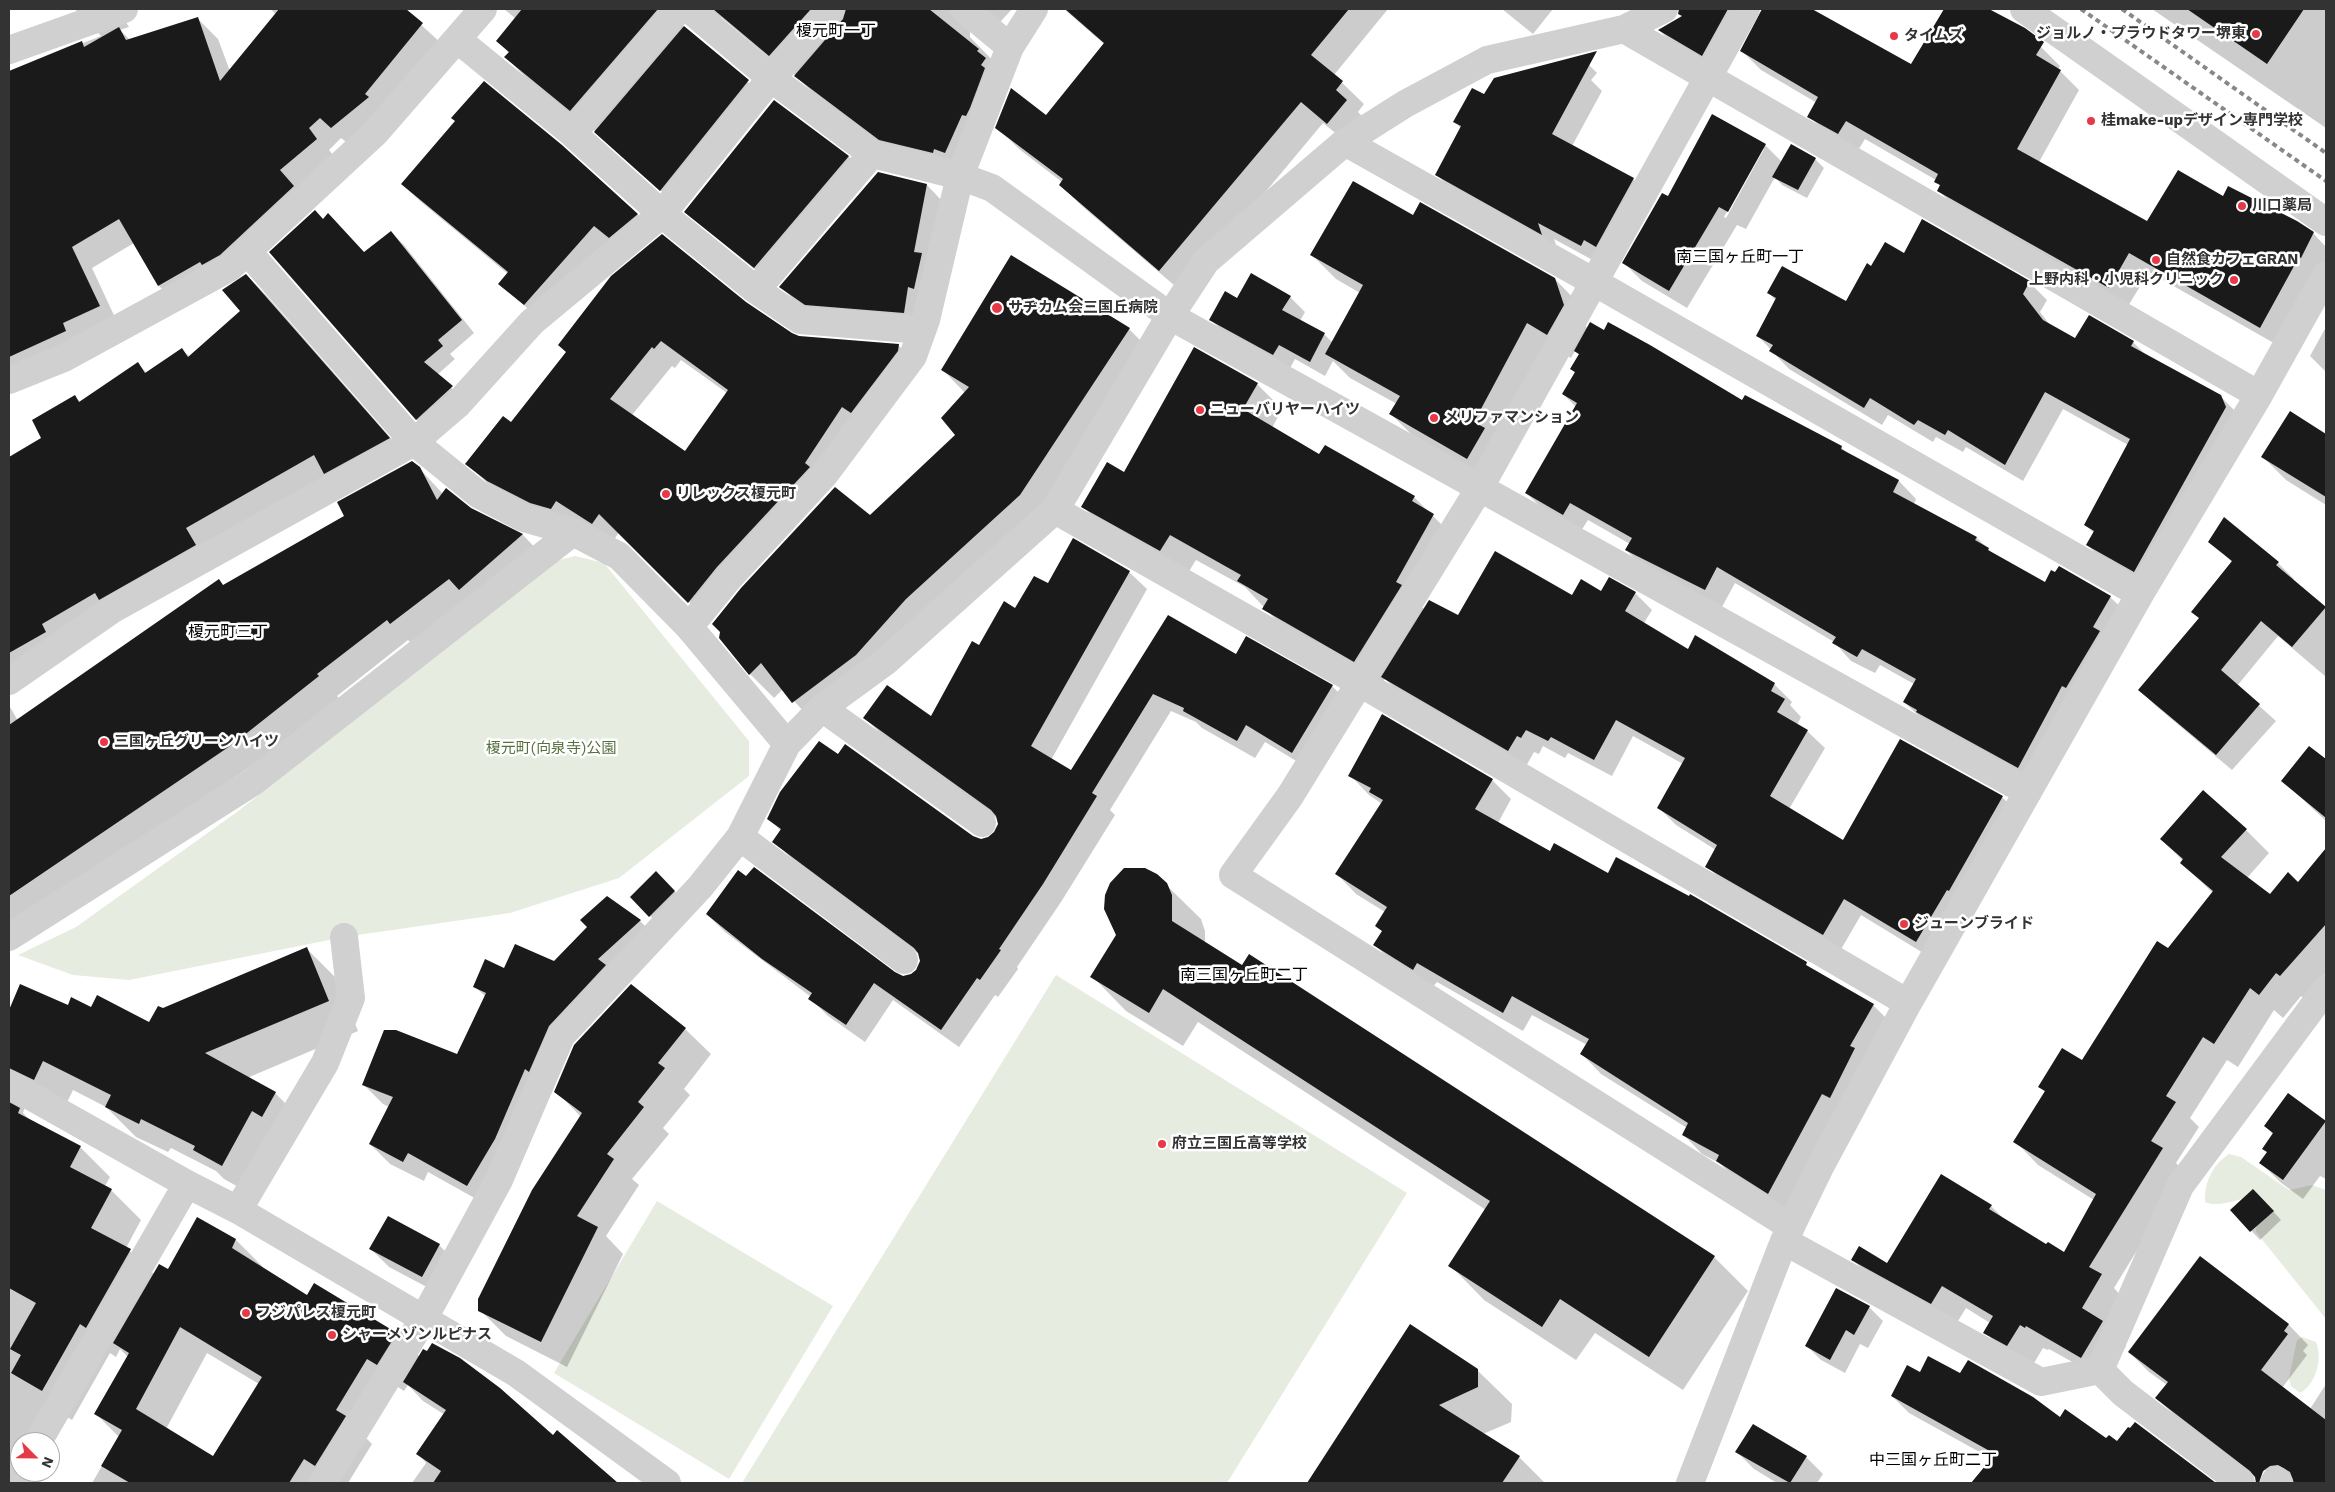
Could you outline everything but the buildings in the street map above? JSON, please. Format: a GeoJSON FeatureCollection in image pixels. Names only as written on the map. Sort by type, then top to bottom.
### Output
{"type":"FeatureCollection","features":[{"type":"Feature","properties":{"kind":"street"},"geometry":{"type":"LineString","coordinates":[[9,50],[124,9]]}},
{"type":"Feature","properties":{"kind":"street"},"geometry":{"type":"LineString","coordinates":[[9,380],[64,358],[229,268],[375,133],[483,9]]}},
{"type":"Feature","properties":{"kind":"street"},"geometry":{"type":"LineString","coordinates":[[572,133],[678,9]]}},
{"type":"Feature","properties":{"kind":"street"},"geometry":{"type":"LineString","coordinates":[[689,9],[771,78],[872,154],[960,176],[992,188],[1170,316],[2028,792]]}},
{"type":"Feature","properties":{"kind":"street"},"geometry":{"type":"LineString","coordinates":[[9,682],[113,609],[414,442],[457,405],[532,322],[662,214],[771,78],[831,9]]}},
{"type":"Feature","properties":{"kind":"street"},"geometry":{"type":"LineString","coordinates":[[964,9],[1010,47]]}},
{"type":"Feature","properties":{"kind":"street"},"geometry":{"type":"LineString","coordinates":[[689,627],[729,578],[824,474],[913,356],[922,330],[960,176],[1010,47],[1034,9]]}},
{"type":"Feature","properties":{"kind":"street"},"geometry":{"type":"LineString","coordinates":[[324,1483],[424,1318],[499,1180],[561,1036],[700,887],[740,837],[787,744],[822,708],[885,662],[1055,510],[1170,316],[1206,261],[1345,142],[1405,104],[1487,60],[1624,29],[1664,9]]}},
{"type":"Feature","properties":{"kind":"street"},"geometry":{"type":"LineString","coordinates":[[1746,9],[1479,489],[1290,796],[1233,875],[1788,1234],[2041,1382],[2100,1370]]}},
{"type":"Feature","properties":{"kind":"street"},"geometry":{"type":"LineString","coordinates":[[2024,9],[2326,222]]}},
{"type":"Feature","properties":{"kind":"street"},"geometry":{"type":"LineString","coordinates":[[1624,29],[2260,395]]}},
{"type":"Feature","properties":{"kind":"street"},"geometry":{"type":"LineString","coordinates":[[457,39],[572,133],[662,214],[756,290],[800,320],[922,330]]}},
{"type":"Feature","properties":{"kind":"street"},"geometry":{"type":"LineString","coordinates":[[1345,142],[2140,594]]}},
{"type":"Feature","properties":{"kind":"street"},"geometry":{"type":"LineString","coordinates":[[756,290],[872,154]]}},
{"type":"Feature","properties":{"kind":"street"},"geometry":{"type":"LineString","coordinates":[[247,251],[414,442],[478,494],[524,518],[572,532],[620,556],[689,627],[787,744]]}},
{"type":"Feature","properties":{"kind":"street"},"geometry":{"type":"LineString","coordinates":[[1690,1483],[1788,1234],[1820,1167],[1908,1003],[2140,594],[2260,395],[2326,275]]}},
{"type":"Feature","properties":{"kind":"street"},"geometry":{"type":"LineString","coordinates":[[1055,510],[1360,683],[1908,1003]]}},
{"type":"Feature","properties":{"kind":"street"},"geometry":{"type":"LineString","coordinates":[[9,938],[253,782],[572,532]]}},
{"type":"Feature","properties":{"kind":"street"},"geometry":{"type":"LineString","coordinates":[[822,708],[982,823]]}},
{"type":"Feature","properties":{"kind":"street"},"geometry":{"type":"LineString","coordinates":[[740,837],[904,960]]}},
{"type":"Feature","properties":{"kind":"street"},"geometry":{"type":"LineString","coordinates":[[238,1210],[325,1063],[351,998],[344,937]]}},
{"type":"Feature","properties":{"kind":"street"},"geometry":{"type":"LineString","coordinates":[[2100,1370],[2180,1186],[2326,989]]}},
{"type":"Feature","properties":{"kind":"street"},"geometry":{"type":"LineString","coordinates":[[9,1084],[187,1184],[238,1210],[516,1373],[667,1483]]}},
{"type":"Feature","properties":{"kind":"street"},"geometry":{"type":"LineString","coordinates":[[44,1432],[187,1184]]}},
{"type":"Feature","properties":{"kind":"street"},"geometry":{"type":"LineString","coordinates":[[2100,1370],[2123,1393],[2241,1483]]}},
{"type":"Feature","properties":{"kind":"street"},"geometry":{"type":"LineString","coordinates":[[2274,1483],[2276,1480],[2279,1483]]}},
{"type":"Feature","properties":{"kind":"green space","name":"榎元町(向泉寺)公園"},"geometry":{"type":"Polygon","coordinates":[[[575,556],[604,563],[749,741],[749,776],[619,878],[510,913],[344,937],[129,980],[73,975],[18,955],[76,927],[237,812],[559,560],[575,556]]]}},
{"type":"Feature","properties":{"kind":"green space"},"geometry":{"type":"Polygon","coordinates":[[[1056,975],[1407,1193],[1227,1483],[742,1483],[1056,975]]]}},
{"type":"Feature","properties":{"kind":"green space"},"geometry":{"type":"Polygon","coordinates":[[[2229,1154],[2241,1157],[2289,1190],[2312,1185],[2326,1190],[2326,1319],[2256,1232],[2257,1219],[2255,1207],[2242,1199],[2219,1204],[2205,1202],[2206,1188],[2214,1169],[2229,1154]]]}},
{"type":"Feature","properties":{"kind":"green space"},"geometry":{"type":"Polygon","coordinates":[[[657,1201],[833,1306],[729,1479],[554,1373],[657,1201]]]}},
{"type":"Feature","properties":{"kind":"green space"},"geometry":{"type":"Polygon","coordinates":[[[2302,1337],[2316,1342],[2319,1356],[2314,1377],[2306,1389],[2300,1393],[2291,1386],[2289,1378],[2297,1340],[2302,1337]]]}},
{"type":"Feature","properties":{"kind":"railway"},"geometry":{"type":"LineString","coordinates":[[2081,9],[2326,181]]}},
{"type":"Feature","properties":{"kind":"railway"},"geometry":{"type":"LineString","coordinates":[[2122,9],[2326,153]]}},
{"type":"Feature","properties":{"kind":"place","name":"ジョルノ・プラウドタワー堺東"},"geometry":{"type":"Point","coordinates":[2256,34]}},
{"type":"Feature","properties":{"kind":"place","name":"タイムズ"},"geometry":{"type":"Point","coordinates":[1894,36]}},
{"type":"Feature","properties":{"kind":"place","name":"桂make-upデザイン専門学校"},"geometry":{"type":"Point","coordinates":[2091,121]}},
{"type":"Feature","properties":{"kind":"place","name":"川口薬局"},"geometry":{"type":"Point","coordinates":[2242,206]}},
{"type":"Feature","properties":{"kind":"place","name":"自然食カフェGRAN"},"geometry":{"type":"Point","coordinates":[2156,260]}},
{"type":"Feature","properties":{"kind":"place","name":"上野内科・小児科クリニック"},"geometry":{"type":"Point","coordinates":[2234,280]}},
{"type":"Feature","properties":{"kind":"place","name":"サヂカム会三国丘病院"},"geometry":{"type":"Point","coordinates":[997,308]}},
{"type":"Feature","properties":{"kind":"place","name":"ニューバリヤーハイツ"},"geometry":{"type":"Point","coordinates":[1200,410]}},
{"type":"Feature","properties":{"kind":"place","name":"メリファマンション"},"geometry":{"type":"Point","coordinates":[1434,418]}},
{"type":"Feature","properties":{"kind":"place","name":"リレックス榎元町"},"geometry":{"type":"Point","coordinates":[666,494]}},
{"type":"Feature","properties":{"kind":"place","name":"三国ヶ丘グリーンハイツ"},"geometry":{"type":"Point","coordinates":[104,742]}},
{"type":"Feature","properties":{"kind":"place","name":"ジューンブライド"},"geometry":{"type":"Point","coordinates":[1904,924]}},
{"type":"Feature","properties":{"kind":"place","name":"府立三国丘高等学校"},"geometry":{"type":"Point","coordinates":[1162,1144]}},
{"type":"Feature","properties":{"kind":"place","name":"フジパレス榎元町"},"geometry":{"type":"Point","coordinates":[246,1313]}},
{"type":"Feature","properties":{"kind":"place","name":"シャーメゾンルピナス"},"geometry":{"type":"Point","coordinates":[332,1335]}},
{"type":"Feature","properties":{"kind":"district","name":"榎元町一丁"},"geometry":{"type":"Point","coordinates":[836,31]}},
{"type":"Feature","properties":{"kind":"district","name":"南三国ヶ丘町一丁"},"geometry":{"type":"Point","coordinates":[1740,257]}},
{"type":"Feature","properties":{"kind":"district","name":"榎元町三丁"},"geometry":{"type":"Point","coordinates":[228,632]}},
{"type":"Feature","properties":{"kind":"district","name":"南三国ヶ丘町二丁"},"geometry":{"type":"Point","coordinates":[1244,975]}},
{"type":"Feature","properties":{"kind":"district","name":"中三国ヶ丘町二丁"},"geometry":{"type":"Point","coordinates":[1933,1460]}}]}
